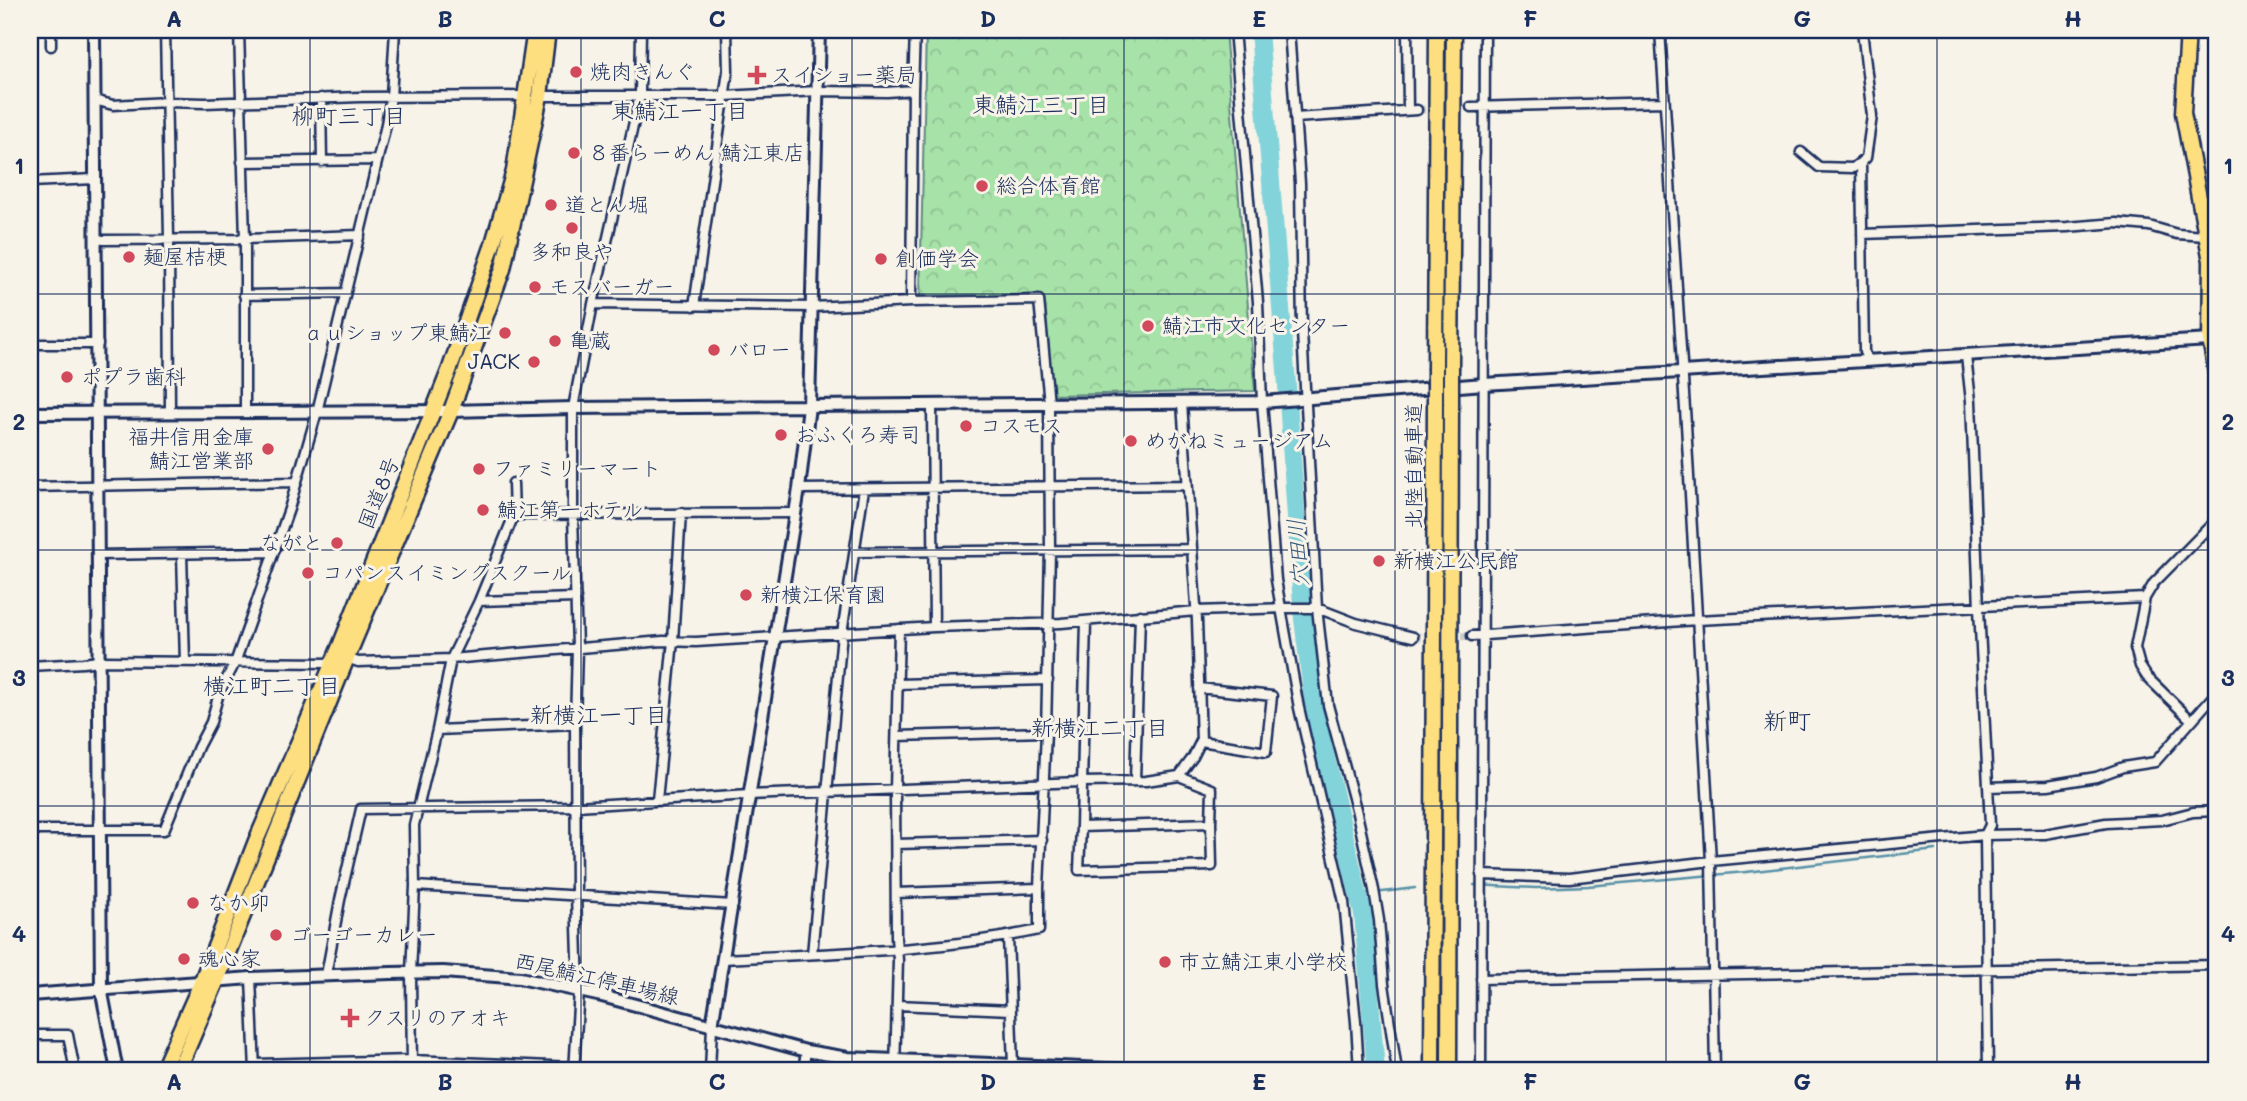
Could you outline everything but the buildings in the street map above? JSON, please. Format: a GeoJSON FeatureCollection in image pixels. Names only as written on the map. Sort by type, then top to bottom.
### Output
{"type":"FeatureCollection","features":[{"type":"Feature","properties":{"kind":"highway","name":"国道8号"},"geometry":{"type":"LineString","coordinates":[[178,1071],[451,411],[503,269],[533,96],[535,30]]}},
{"type":"Feature","properties":{"kind":"highway","name":"国道8号"},"geometry":{"type":"LineString","coordinates":[[162,1071],[201,983],[256,841],[332,663],[434,411],[492,247],[514,171],[548,30]]}},
{"type":"Feature","properties":{"kind":"highway","name":"北陸自動車道"},"geometry":{"type":"LineString","coordinates":[[1432,1071],[1437,30]]}},
{"type":"Feature","properties":{"kind":"highway","name":"北陸自動車道"},"geometry":{"type":"LineString","coordinates":[[1449,1071],[1454,30]]}},
{"type":"Feature","properties":{"kind":"highway"},"geometry":{"type":"LineString","coordinates":[[2188,30],[2183,113],[2211,261],[2210,340],[2217,377]]}},
{"type":"Feature","properties":{"kind":"street"},"geometry":{"type":"LineString","coordinates":[[51,30],[51,46]]}},
{"type":"Feature","properties":{"kind":"street"},"geometry":{"type":"LineString","coordinates":[[94,30],[101,988],[117,1071]]}},
{"type":"Feature","properties":{"kind":"street"},"geometry":{"type":"LineString","coordinates":[[164,30],[170,413]]}},
{"type":"Feature","properties":{"kind":"street"},"geometry":{"type":"LineString","coordinates":[[239,30],[245,239],[245,413]]}},
{"type":"Feature","properties":{"kind":"street"},"geometry":{"type":"LineString","coordinates":[[30,830],[164,830],[211,722],[219,694],[235,663],[274,552],[317,412],[391,97],[395,30]]}},
{"type":"Feature","properties":{"kind":"street"},"geometry":{"type":"LineString","coordinates":[[251,978],[255,1067],[412,1060],[573,1069],[579,990],[573,408],[593,304],[640,95],[641,30]]}},
{"type":"Feature","properties":{"kind":"street"},"geometry":{"type":"LineString","coordinates":[[694,306],[728,71],[727,30]]}},
{"type":"Feature","properties":{"kind":"street"},"geometry":{"type":"LineString","coordinates":[[710,1071],[712,1026],[799,489],[809,406],[818,30]]}},
{"type":"Feature","properties":{"kind":"street"},"geometry":{"type":"LineString","coordinates":[[911,302],[915,30]]}},
{"type":"Feature","properties":{"kind":"street"},"geometry":{"type":"LineString","coordinates":[[1234,30],[1258,302],[1262,402],[1276,580],[1284,608],[1299,708],[1344,902],[1359,1071]]}},
{"type":"Feature","properties":{"kind":"street"},"geometry":{"type":"LineString","coordinates":[[1289,30],[1300,183],[1302,332],[1314,608],[1328,705],[1374,890],[1397,1071]]}},
{"type":"Feature","properties":{"kind":"street"},"geometry":{"type":"LineString","coordinates":[[1295,118],[1413,110],[1407,30]]}},
{"type":"Feature","properties":{"kind":"street"},"geometry":{"type":"LineString","coordinates":[[1481,1071],[1485,30]]}},
{"type":"Feature","properties":{"kind":"street"},"geometry":{"type":"LineString","coordinates":[[1660,30],[1711,861],[1715,1071]]}},
{"type":"Feature","properties":{"kind":"street"},"geometry":{"type":"LineString","coordinates":[[1801,152],[1819,167],[1853,168],[1866,158],[1872,116],[1862,30]]}},
{"type":"Feature","properties":{"kind":"street"},"geometry":{"type":"LineString","coordinates":[[94,100],[113,105],[321,98],[724,96],[913,90]]}},
{"type":"Feature","properties":{"kind":"street"},"geometry":{"type":"LineString","coordinates":[[321,98],[321,162]]}},
{"type":"Feature","properties":{"kind":"street"},"geometry":{"type":"LineString","coordinates":[[1471,107],[1664,102]]}},
{"type":"Feature","properties":{"kind":"street"},"geometry":{"type":"LineString","coordinates":[[242,162],[377,160]]}},
{"type":"Feature","properties":{"kind":"street"},"geometry":{"type":"LineString","coordinates":[[1861,162],[1864,352],[1868,361]]}},
{"type":"Feature","properties":{"kind":"street"},"geometry":{"type":"LineString","coordinates":[[30,183],[95,179]]}},
{"type":"Feature","properties":{"kind":"street"},"geometry":{"type":"LineString","coordinates":[[1862,234],[2067,228],[2116,223],[2148,226],[2177,234],[2206,236]]}},
{"type":"Feature","properties":{"kind":"street"},"geometry":{"type":"LineString","coordinates":[[96,238],[245,239],[360,234]]}},
{"type":"Feature","properties":{"kind":"street"},"geometry":{"type":"LineString","coordinates":[[244,295],[345,293]]}},
{"type":"Feature","properties":{"kind":"street"},"geometry":{"type":"LineString","coordinates":[[593,304],[812,307],[1039,300],[1049,403],[1050,550],[1039,930],[1008,937],[897,949],[723,959]]}},
{"type":"Feature","properties":{"kind":"street"},"geometry":{"type":"LineString","coordinates":[[30,413],[1262,402],[1682,371],[2210,340]]}},
{"type":"Feature","properties":{"kind":"street"},"geometry":{"type":"LineString","coordinates":[[30,344],[98,344]]}},
{"type":"Feature","properties":{"kind":"street"},"geometry":{"type":"LineString","coordinates":[[1966,356],[1971,401],[1990,825],[1985,835],[1988,1071]]}},
{"type":"Feature","properties":{"kind":"street"},"geometry":{"type":"LineString","coordinates":[[1179,776],[1201,741],[1196,611],[1182,403]]}},
{"type":"Feature","properties":{"kind":"street"},"geometry":{"type":"LineString","coordinates":[[932,406],[934,628]]}},
{"type":"Feature","properties":{"kind":"street"},"geometry":{"type":"LineString","coordinates":[[30,487],[295,482]]}},
{"type":"Feature","properties":{"kind":"street"},"geometry":{"type":"LineString","coordinates":[[412,1071],[414,825],[451,659],[479,601],[514,515],[513,482]]}},
{"type":"Feature","properties":{"kind":"street"},"geometry":{"type":"LineString","coordinates":[[799,489],[1187,485]]}},
{"type":"Feature","properties":{"kind":"street"},"geometry":{"type":"LineString","coordinates":[[812,954],[842,633],[864,489]]}},
{"type":"Feature","properties":{"kind":"street"},"geometry":{"type":"LineString","coordinates":[[657,800],[673,641],[681,513]]}},
{"type":"Feature","properties":{"kind":"street"},"geometry":{"type":"LineString","coordinates":[[514,515],[794,513]]}},
{"type":"Feature","properties":{"kind":"street"},"geometry":{"type":"LineString","coordinates":[[2191,720],[2159,690],[2140,666],[2135,648],[2137,628],[2145,598],[2154,583],[2217,522]]}},
{"type":"Feature","properties":{"kind":"street"},"geometry":{"type":"LineString","coordinates":[[855,552],[1191,549]]}},
{"type":"Feature","properties":{"kind":"street"},"geometry":{"type":"LineString","coordinates":[[97,555],[274,552]]}},
{"type":"Feature","properties":{"kind":"street"},"geometry":{"type":"LineString","coordinates":[[182,554],[185,662]]}},
{"type":"Feature","properties":{"kind":"street"},"geometry":{"type":"LineString","coordinates":[[479,601],[576,598]]}},
{"type":"Feature","properties":{"kind":"street"},"geometry":{"type":"LineString","coordinates":[[1472,636],[1697,620],[2145,598]]}},
{"type":"Feature","properties":{"kind":"street"},"geometry":{"type":"LineString","coordinates":[[347,658],[358,662],[451,659],[673,641],[696,642],[1086,621],[1196,611],[1284,608],[1314,608],[1356,623],[1413,637]]}},
{"type":"Feature","properties":{"kind":"street"},"geometry":{"type":"LineString","coordinates":[[1135,781],[1140,615]]}},
{"type":"Feature","properties":{"kind":"street"},"geometry":{"type":"LineString","coordinates":[[326,975],[361,809],[577,806],[750,795],[1081,782],[1135,781],[1179,776],[1212,789],[1212,866],[1079,870],[1081,827],[1081,782],[1086,621]]}},
{"type":"Feature","properties":{"kind":"street"},"geometry":{"type":"LineString","coordinates":[[895,1066],[895,790],[899,629]]}},
{"type":"Feature","properties":{"kind":"street"},"geometry":{"type":"LineString","coordinates":[[30,666],[98,661],[332,663]]}},
{"type":"Feature","properties":{"kind":"street"},"geometry":{"type":"LineString","coordinates":[[898,684],[1048,680]]}},
{"type":"Feature","properties":{"kind":"street"},"geometry":{"type":"LineString","coordinates":[[1199,688],[1272,696],[1266,756],[1201,741]]}},
{"type":"Feature","properties":{"kind":"street"},"geometry":{"type":"LineString","coordinates":[[1988,788],[2048,785],[2096,777],[2123,767],[2155,762],[2217,692]]}},
{"type":"Feature","properties":{"kind":"street"},"geometry":{"type":"LineString","coordinates":[[437,730],[575,724]]}},
{"type":"Feature","properties":{"kind":"street"},"geometry":{"type":"LineString","coordinates":[[897,736],[1046,732]]}},
{"type":"Feature","properties":{"kind":"street"},"geometry":{"type":"LineString","coordinates":[[1480,875],[1569,878],[1711,861],[1985,835],[2045,834],[2106,823],[2162,820],[2193,812],[2217,811]]}},
{"type":"Feature","properties":{"kind":"street"},"geometry":{"type":"LineString","coordinates":[[1081,827],[1211,823]]}},
{"type":"Feature","properties":{"kind":"street"},"geometry":{"type":"LineString","coordinates":[[896,844],[1042,840]]}},
{"type":"Feature","properties":{"kind":"street"},"geometry":{"type":"LineString","coordinates":[[415,886],[733,905]]}},
{"type":"Feature","properties":{"kind":"street"},"geometry":{"type":"LineString","coordinates":[[896,892],[1039,888]]}},
{"type":"Feature","properties":{"kind":"street"},"geometry":{"type":"LineString","coordinates":[[1008,937],[1011,1010],[1009,1067]]}},
{"type":"Feature","properties":{"kind":"street"},"geometry":{"type":"LineString","coordinates":[[1481,979],[2217,965]]}},
{"type":"Feature","properties":{"kind":"street","name":"西尾鯖江停車場線"},"geometry":{"type":"LineString","coordinates":[[30,995],[251,978],[443,972],[520,978],[579,990],[806,1051],[895,1066],[1152,1071]]}},
{"type":"Feature","properties":{"kind":"street"},"geometry":{"type":"LineString","coordinates":[[897,1005],[1011,1010]]}},
{"type":"Feature","properties":{"kind":"street"},"geometry":{"type":"LineString","coordinates":[[30,1035],[68,1035],[75,1071]]}},
{"type":"Feature","properties":{"kind":"street"},"geometry":{"type":"LineString","coordinates":[[803,1071],[806,1051]]}},
{"type":"Feature","properties":{"kind":"green space"},"geometry":{"type":"Polygon","coordinates":[[[926,30],[1225,30],[1255,391],[1053,395],[1042,299],[920,299],[926,30]]]}},
{"type":"Feature","properties":{"kind":"waterway","name":"穴田川"},"geometry":{"type":"LineString","coordinates":[[1259,30],[1303,619],[1314,708],[1363,914],[1376,1071]]}},
{"type":"Feature","properties":{"kind":"waterway"},"geometry":{"type":"LineString","coordinates":[[1474,885],[1536,888],[1588,886],[1746,872],[1936,850]]}},
{"type":"Feature","properties":{"kind":"waterway"},"geometry":{"type":"LineString","coordinates":[[1358,895],[1415,888]]}},
{"type":"Feature","properties":{"kind":"tunnel"},"geometry":{"type":"LineString","coordinates":[[1417,110],[1471,107]]}},
{"type":"Feature","properties":{"kind":"tunnel"},"geometry":{"type":"LineString","coordinates":[[1413,637],[1472,636]]}},
{"type":"Feature","properties":{"kind":"place","name":"焼肉きんぐ"},"geometry":{"type":"Point","coordinates":[576,72]}},
{"type":"Feature","properties":{"kind":"place","name":"スイショー薬局"},"geometry":{"type":"Point","coordinates":[757,75]}},
{"type":"Feature","properties":{"kind":"place","name":"８番らーめん 鯖江東店"},"geometry":{"type":"Point","coordinates":[574,153]}},
{"type":"Feature","properties":{"kind":"place","name":"総合体育館"},"geometry":{"type":"Point","coordinates":[982,186]}},
{"type":"Feature","properties":{"kind":"place","name":"道とん堀"},"geometry":{"type":"Point","coordinates":[551,205]}},
{"type":"Feature","properties":{"kind":"place","name":"多和良や"},"geometry":{"type":"Point","coordinates":[572,228]}},
{"type":"Feature","properties":{"kind":"place","name":"麺屋桔梗"},"geometry":{"type":"Point","coordinates":[129,257]}},
{"type":"Feature","properties":{"kind":"place","name":"創価学会"},"geometry":{"type":"Point","coordinates":[881,259]}},
{"type":"Feature","properties":{"kind":"place","name":"モスバーガー"},"geometry":{"type":"Point","coordinates":[535,287]}},
{"type":"Feature","properties":{"kind":"place","name":"鯖江市文化センター"},"geometry":{"type":"Point","coordinates":[1148,326]}},
{"type":"Feature","properties":{"kind":"place","name":"ａｕショップ東鯖江"},"geometry":{"type":"Point","coordinates":[505,333]}},
{"type":"Feature","properties":{"kind":"place","name":"亀蔵"},"geometry":{"type":"Point","coordinates":[555,341]}},
{"type":"Feature","properties":{"kind":"place","name":"バロー"},"geometry":{"type":"Point","coordinates":[714,350]}},
{"type":"Feature","properties":{"kind":"place","name":"JACK"},"geometry":{"type":"Point","coordinates":[534,362]}},
{"type":"Feature","properties":{"kind":"place","name":"ポプラ歯科"},"geometry":{"type":"Point","coordinates":[67,377]}},
{"type":"Feature","properties":{"kind":"place","name":"コスモス"},"geometry":{"type":"Point","coordinates":[966,426]}},
{"type":"Feature","properties":{"kind":"place","name":"おふくろ寿司"},"geometry":{"type":"Point","coordinates":[781,435]}},
{"type":"Feature","properties":{"kind":"place","name":"めがねミュージアム"},"geometry":{"type":"Point","coordinates":[1131,441]}},
{"type":"Feature","properties":{"kind":"place","name":"福井信用金庫 鯖江営業部"},"geometry":{"type":"Point","coordinates":[268,449]}},
{"type":"Feature","properties":{"kind":"place","name":"ファミリーマート"},"geometry":{"type":"Point","coordinates":[479,469]}},
{"type":"Feature","properties":{"kind":"place","name":"鯖江第一ホテル"},"geometry":{"type":"Point","coordinates":[483,510]}},
{"type":"Feature","properties":{"kind":"place","name":"ながと"},"geometry":{"type":"Point","coordinates":[337,543]}},
{"type":"Feature","properties":{"kind":"place","name":"新横江公民館"},"geometry":{"type":"Point","coordinates":[1379,561]}},
{"type":"Feature","properties":{"kind":"place","name":"コパンスイミングスクール"},"geometry":{"type":"Point","coordinates":[308,573]}},
{"type":"Feature","properties":{"kind":"place","name":"新横江保育園"},"geometry":{"type":"Point","coordinates":[746,595]}},
{"type":"Feature","properties":{"kind":"place","name":"なか卯"},"geometry":{"type":"Point","coordinates":[193,903]}},
{"type":"Feature","properties":{"kind":"place","name":"ゴーゴーカレー"},"geometry":{"type":"Point","coordinates":[276,935]}},
{"type":"Feature","properties":{"kind":"place","name":"魂心家"},"geometry":{"type":"Point","coordinates":[184,959]}},
{"type":"Feature","properties":{"kind":"place","name":"市立鯖江東小学校"},"geometry":{"type":"Point","coordinates":[1165,962]}},
{"type":"Feature","properties":{"kind":"place","name":"クスリのアオキ"},"geometry":{"type":"Point","coordinates":[350,1018]}},
{"type":"Feature","properties":{"kind":"district","name":"東鯖江三丁目"},"geometry":{"type":"Point","coordinates":[1041,105]}},
{"type":"Feature","properties":{"kind":"district","name":"東鯖江一丁目"},"geometry":{"type":"Point","coordinates":[680,111]}},
{"type":"Feature","properties":{"kind":"district","name":"柳町三丁目"},"geometry":{"type":"Point","coordinates":[349,116]}},
{"type":"Feature","properties":{"kind":"district","name":"横江町二丁目"},"geometry":{"type":"Point","coordinates":[272,686]}},
{"type":"Feature","properties":{"kind":"district","name":"新横江一丁目"},"geometry":{"type":"Point","coordinates":[599,715]}},
{"type":"Feature","properties":{"kind":"district","name":"新町"},"geometry":{"type":"Point","coordinates":[1787,721]}},
{"type":"Feature","properties":{"kind":"district","name":"新横江二丁目"},"geometry":{"type":"Point","coordinates":[1100,728]}}]}
